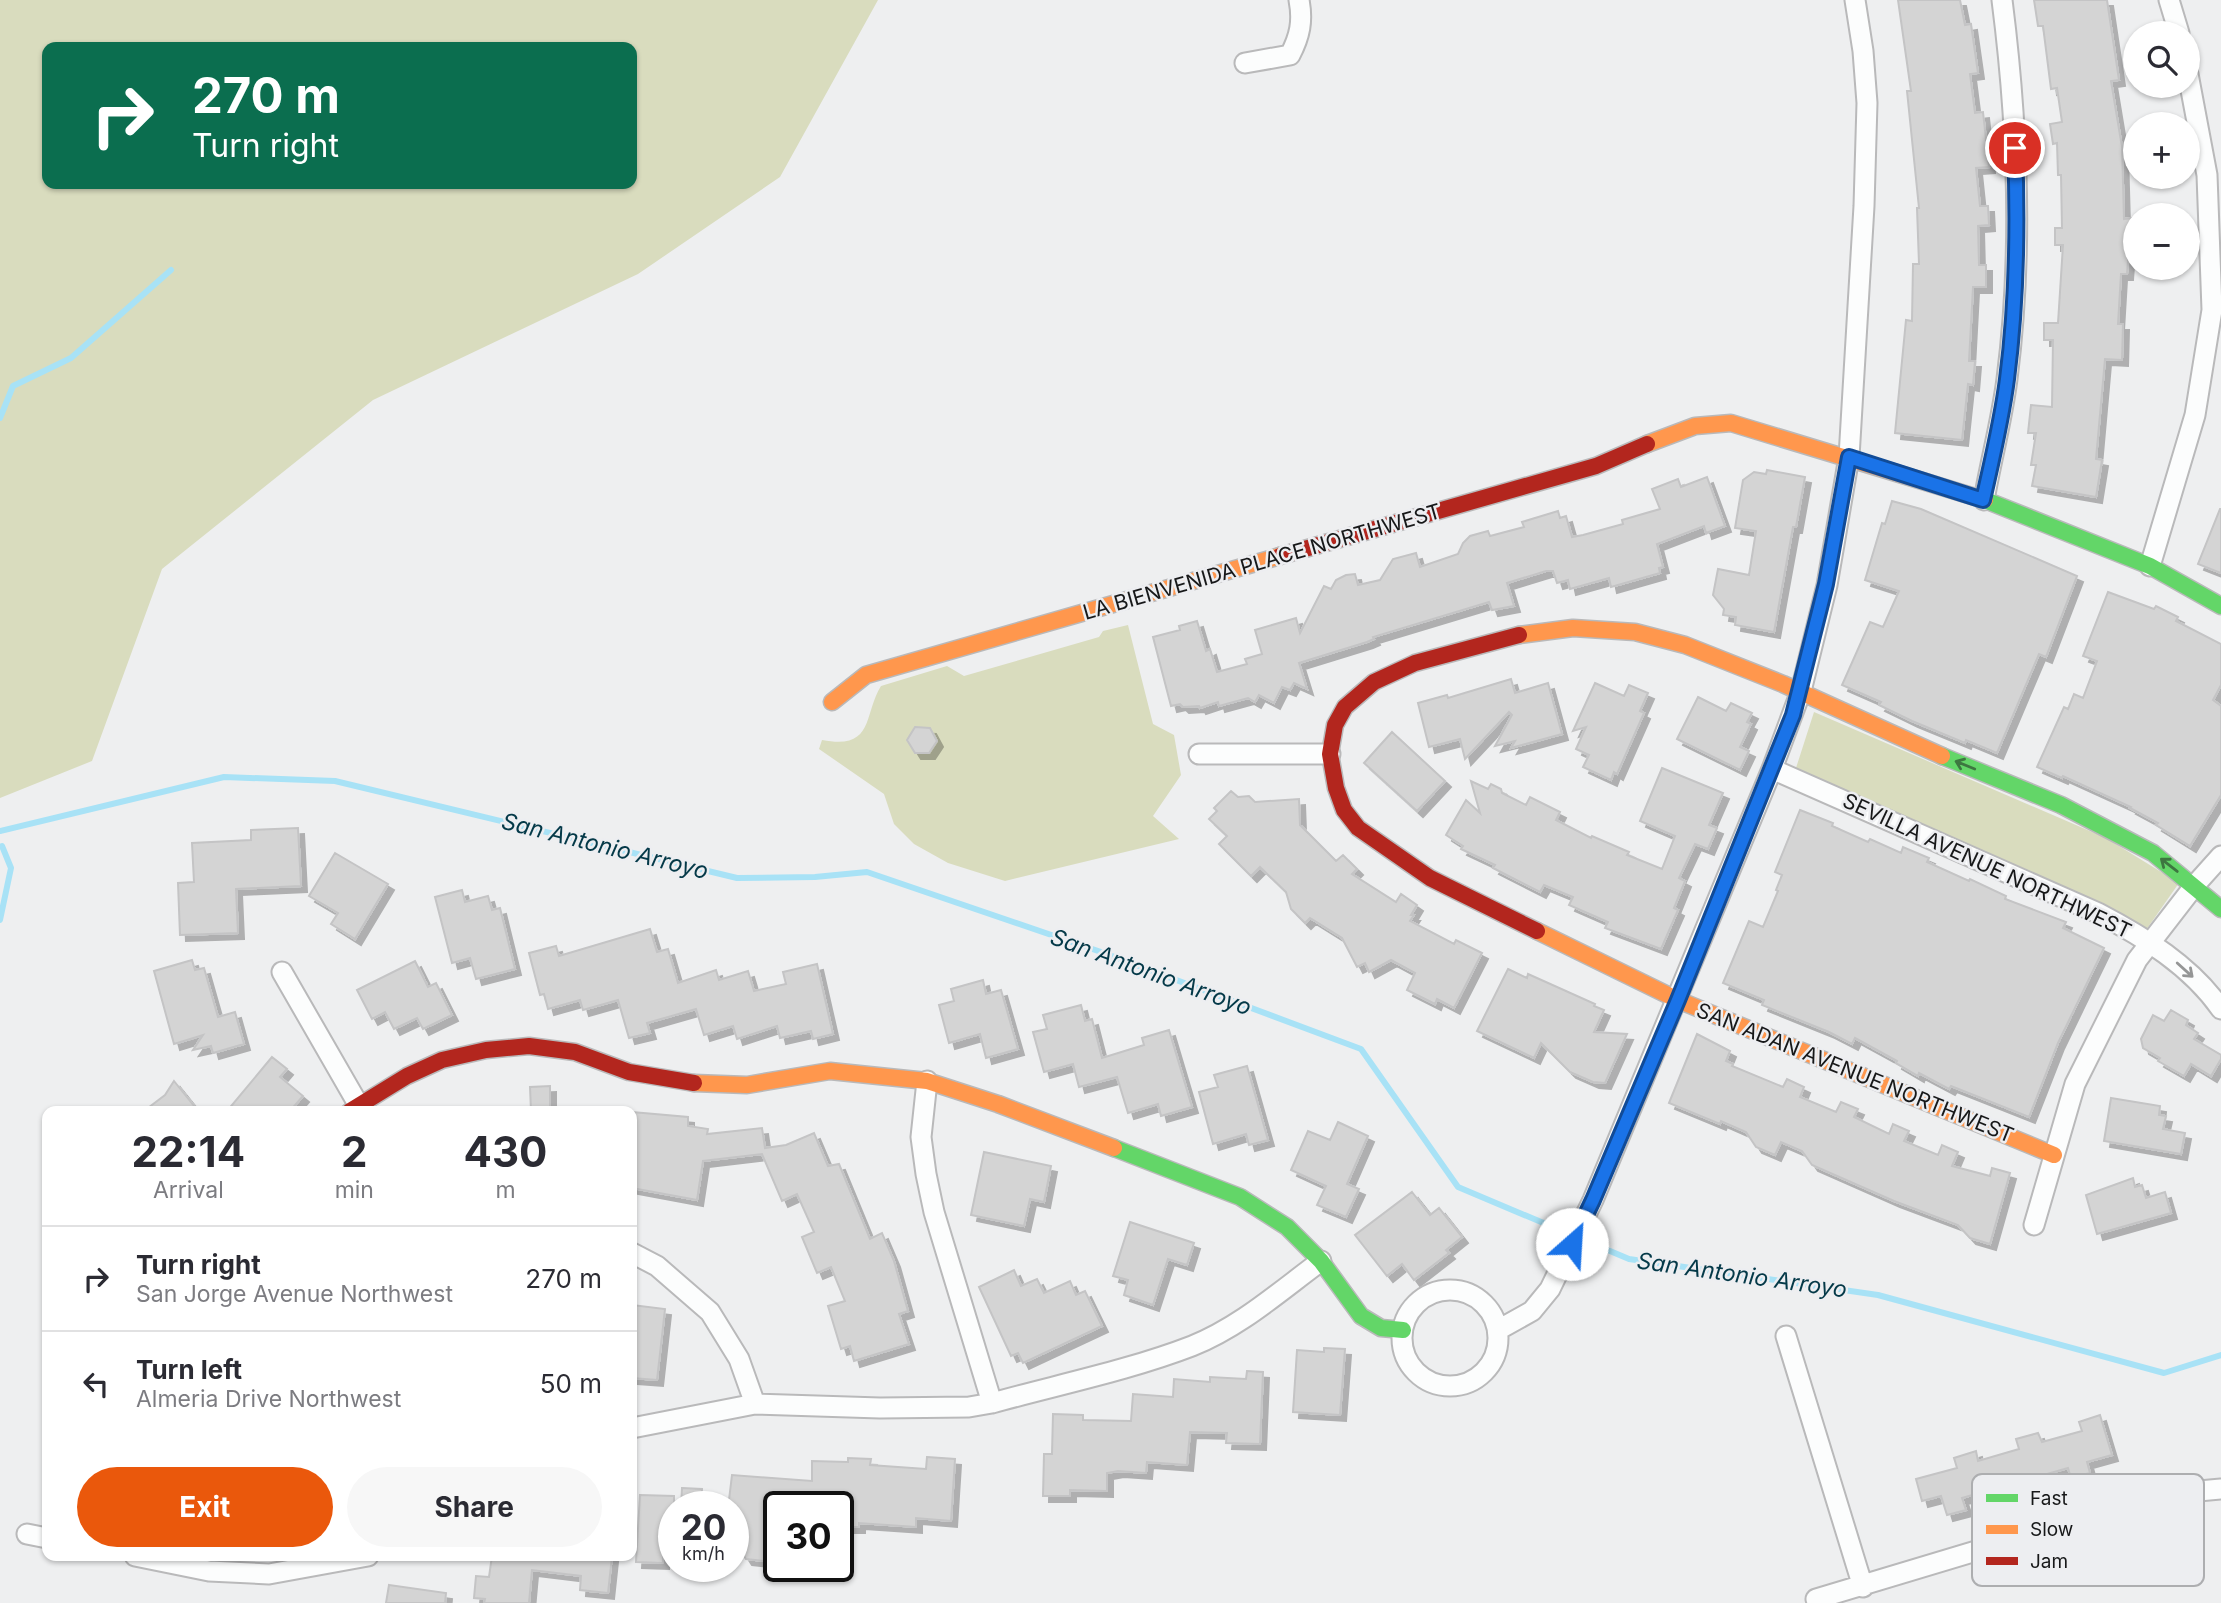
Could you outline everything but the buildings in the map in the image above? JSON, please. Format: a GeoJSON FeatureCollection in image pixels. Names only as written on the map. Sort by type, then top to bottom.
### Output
{"type":"FeatureCollection","features":[{"type":"Feature","properties":{"kind":"street"},"geometry":{"type":"LineString","coordinates":[[1245,63],[1290,55],[1299,37],[1299,0]]}},
{"type":"Feature","properties":{"kind":"street"},"geometry":{"type":"LineString","coordinates":[[1499,1330],[1532,1311],[1550,1289],[1593,1200],[1678,1000],[1801,691],[1829,572],[1849,457],[1864,206],[1867,103],[1855,0]]}},
{"type":"Feature","properties":{"kind":"street"},"geometry":{"type":"LineString","coordinates":[[1983,500],[2007,381],[2018,220],[2009,55],[2002,0]]}},
{"type":"Feature","properties":{"kind":"street"},"geometry":{"type":"LineString","coordinates":[[2169,0],[2175,21]]}},
{"type":"Feature","properties":{"kind":"street"},"geometry":{"type":"LineString","coordinates":[[2150,566],[2194,415],[2211,310],[2207,175],[2193,98]]}},
{"type":"Feature","properties":{"kind":"street","name":"LA BIENVENIDA PLACE NORTHWEST"},"geometry":{"type":"LineString","coordinates":[[832,702],[866,674],[1596,466],[1696,424],[1731,423],[1849,457]]}},
{"type":"Feature","properties":{"kind":"street"},"geometry":{"type":"LineString","coordinates":[[1849,457],[1983,500],[2150,566],[2221,606]]}},
{"type":"Feature","properties":{"kind":"street"},"geometry":{"type":"LineString","coordinates":[[1199,754],[1330,754],[1335,724],[1345,707],[1374,682],[1415,663],[1526,635],[1573,628],[1635,632],[1685,645],[1801,691],[1927,750],[2061,805],[2153,853],[2221,909]]}},
{"type":"Feature","properties":{"kind":"street","name":"SAN ADAN AVENUE NORTHWEST"},"geometry":{"type":"LineString","coordinates":[[1330,754],[1336,788],[1344,810],[1358,828],[1430,878],[1678,1000],[2054,1155]]}},
{"type":"Feature","properties":{"kind":"street","name":"SEVILLA AVENUE NORTHWEST"},"geometry":{"type":"LineString","coordinates":[[1772,769],[2098,913],[2151,944],[2186,969],[2221,1009]]}},
{"type":"Feature","properties":{"kind":"street"},"geometry":{"type":"LineString","coordinates":[[2034,1225],[2075,1084],[2137,960],[2221,856]]}},
{"type":"Feature","properties":{"kind":"street"},"geometry":{"type":"LineString","coordinates":[[282,972],[353,1106]]}},
{"type":"Feature","properties":{"kind":"street"},"geometry":{"type":"LineString","coordinates":[[357,1106],[407,1076],[442,1060],[485,1050],[529,1046],[575,1052],[629,1072],[682,1083],[747,1085],[830,1071],[927,1081],[998,1104],[1240,1197],[1287,1227],[1321,1261],[1361,1316],[1381,1328],[1403,1330]]}},
{"type":"Feature","properties":{"kind":"street"},"geometry":{"type":"LineString","coordinates":[[927,1081],[921,1137],[926,1174],[934,1212],[992,1403]]}},
{"type":"Feature","properties":{"kind":"street"},"geometry":{"type":"LineString","coordinates":[[637,1256],[657,1266],[709,1312],[739,1359],[755,1404]]}},
{"type":"Feature","properties":{"kind":"street"},"geometry":{"type":"LineString","coordinates":[[637,1427],[755,1404],[880,1408],[969,1407],[992,1403],[1194,1345],[1239,1321],[1321,1261]]}},
{"type":"Feature","properties":{"kind":"street"},"geometry":{"type":"LineString","coordinates":[[1453,1290],[1469,1293],[1482,1301],[1493,1314],[1499,1330],[1498,1346],[1492,1362],[1482,1375],[1467,1384],[1446,1386],[1430,1382],[1420,1376],[1409,1363],[1403,1347],[1403,1330],[1408,1314],[1419,1301],[1436,1292],[1453,1290]]}},
{"type":"Feature","properties":{"kind":"street"},"geometry":{"type":"LineString","coordinates":[[1786,1336],[1863,1587]]}},
{"type":"Feature","properties":{"kind":"street"},"geometry":{"type":"LineString","coordinates":[[27,1534],[42,1537]]}},
{"type":"Feature","properties":{"kind":"street"},"geometry":{"type":"LineString","coordinates":[[1816,1599],[1972,1554]]}},
{"type":"Feature","properties":{"kind":"street"},"geometry":{"type":"LineString","coordinates":[[164,1561],[209,1571],[269,1574],[338,1561]]}},
{"type":"Feature","properties":{"kind":"green space"},"geometry":{"type":"Polygon","coordinates":[[[0,0],[878,0],[780,177],[638,274],[373,400],[162,569],[92,761],[0,798],[0,0]]]}},
{"type":"Feature","properties":{"kind":"green space"},"geometry":{"type":"Polygon","coordinates":[[[1128,625],[1153,724],[1174,735],[1181,775],[1153,816],[1179,839],[1005,881],[948,863],[914,844],[894,824],[884,794],[819,749],[822,740],[839,742],[859,735],[865,728],[881,686],[947,666],[964,676],[1099,637],[1103,631],[1128,625]]]}},
{"type":"Feature","properties":{"kind":"green space"},"geometry":{"type":"Polygon","coordinates":[[[1814,712],[2106,838],[2179,883],[2146,930],[1796,768],[1814,712]]]}},
{"type":"Feature","properties":{"kind":"waterway"},"geometry":{"type":"LineString","coordinates":[[0,418],[13,386],[71,358],[171,270]]}},
{"type":"Feature","properties":{"kind":"waterway","name":"San Antonio Arroyo"},"geometry":{"type":"LineString","coordinates":[[0,831],[224,777],[335,781],[737,878],[815,877],[867,872],[1104,953],[1361,1049],[1458,1187],[1629,1259],[1878,1295],[2164,1373],[2221,1355]]}},
{"type":"Feature","properties":{"kind":"waterway"},"geometry":{"type":"LineString","coordinates":[[0,920],[11,868],[2,846]]}},
{"type":"Feature","properties":{"kind":"traffic: fast"},"geometry":{"type":"LineString","coordinates":[[1985,500],[2150,566],[2221,606]]}},
{"type":"Feature","properties":{"kind":"traffic: fast"},"geometry":{"type":"LineString","coordinates":[[1942,756],[2061,805],[2153,853],[2221,909]]}},
{"type":"Feature","properties":{"kind":"traffic: fast"},"geometry":{"type":"LineString","coordinates":[[1114,1148],[1240,1197],[1287,1227],[1321,1261],[1361,1316],[1381,1328],[1403,1330]]}},
{"type":"Feature","properties":{"kind":"traffic: slow"},"geometry":{"type":"LineString","coordinates":[[1647,444],[1695,426],[1731,423],[1985,500]]}},
{"type":"Feature","properties":{"kind":"traffic: slow"},"geometry":{"type":"LineString","coordinates":[[832,702],[866,675],[1280,556]]}},
{"type":"Feature","properties":{"kind":"traffic: slow"},"geometry":{"type":"LineString","coordinates":[[1519,635],[1573,628],[1635,632],[1685,645],[1783,684],[1942,756]]}},
{"type":"Feature","properties":{"kind":"traffic: slow"},"geometry":{"type":"LineString","coordinates":[[1537,931],[1678,1000],[2054,1155]]}},
{"type":"Feature","properties":{"kind":"traffic: slow"},"geometry":{"type":"LineString","coordinates":[[694,1083],[747,1085],[830,1071],[927,1081],[998,1104],[1114,1148]]}},
{"type":"Feature","properties":{"kind":"traffic: jam"},"geometry":{"type":"LineString","coordinates":[[1280,556],[1596,466],[1647,444]]}},
{"type":"Feature","properties":{"kind":"traffic: jam"},"geometry":{"type":"LineString","coordinates":[[1519,635],[1415,663],[1374,682],[1345,707],[1335,725],[1330,754],[1336,788],[1344,810],[1358,828],[1430,878],[1537,931]]}},
{"type":"Feature","properties":{"kind":"traffic: jam"},"geometry":{"type":"LineString","coordinates":[[358,1106],[407,1076],[442,1060],[486,1050],[529,1046],[575,1052],[629,1072],[694,1083]]}},
{"type":"Feature","properties":{"kind":"route"},"geometry":{"type":"LineString","coordinates":[[1572,1244],[1678,1000],[1793,715],[1826,584],[1849,457],[1983,500],[2007,381],[2013,320],[2018,220],[2015,148]]}}]}
